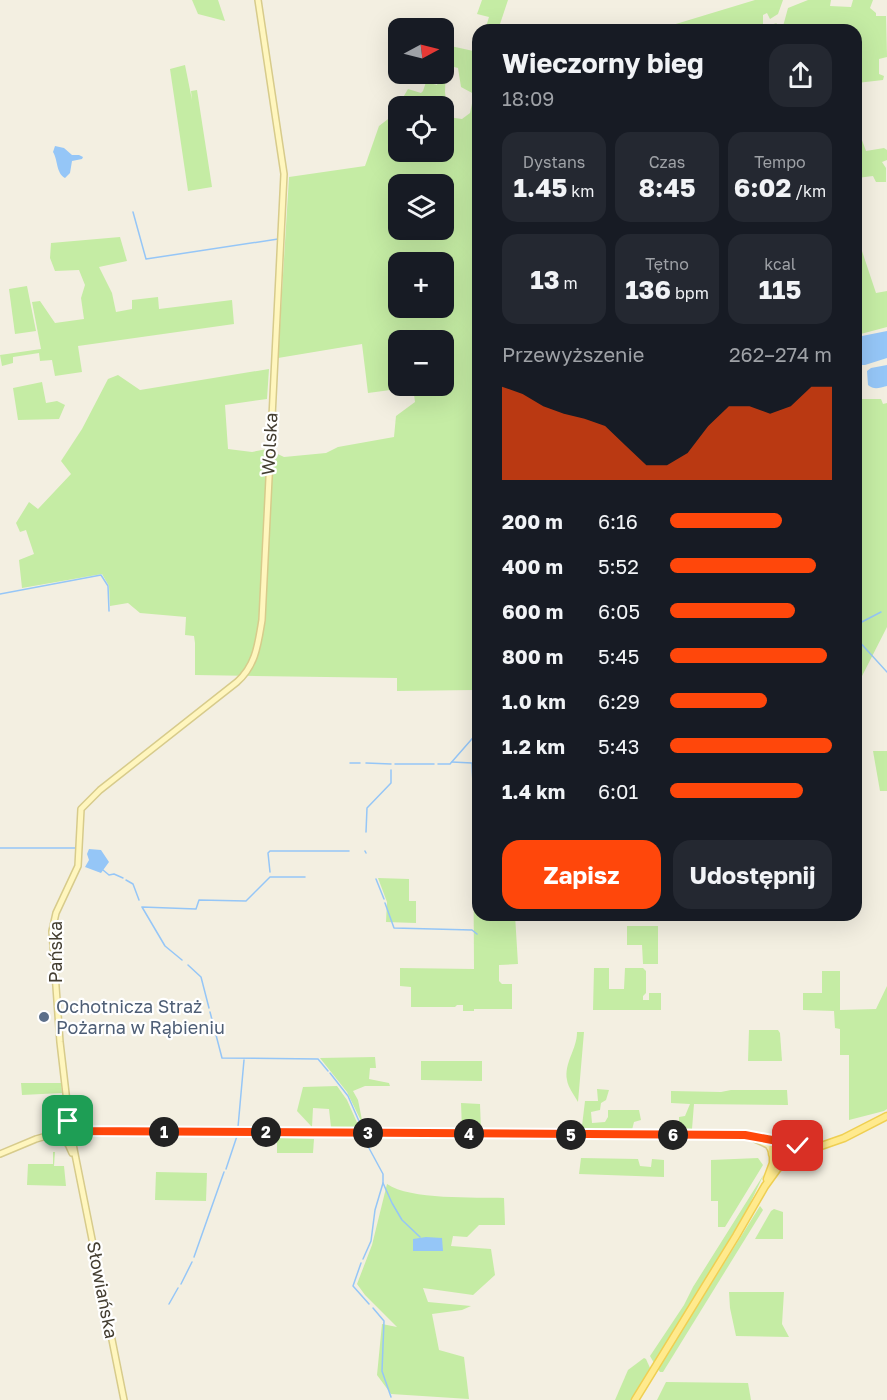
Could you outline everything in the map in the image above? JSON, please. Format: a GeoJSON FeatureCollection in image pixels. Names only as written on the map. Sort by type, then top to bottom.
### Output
{"type":"FeatureCollection","features":[{"type":"Feature","properties":{"kind":"main road"},"geometry":{"type":"LineString","coordinates":[[635,1400],[778,1168],[794,1161],[801,1153],[850,1135],[887,1116]]}},
{"type":"Feature","properties":{"kind":"main road"},"geometry":{"type":"LineString","coordinates":[[765,1186],[774,1164],[773,1144],[778,1140],[787,1138],[796,1145],[820,1146]]}},
{"type":"Feature","properties":{"kind":"main road"},"geometry":{"type":"LineString","coordinates":[[796,1145],[797,1156]]}},
{"type":"Feature","properties":{"kind":"main road"},"geometry":{"type":"LineString","coordinates":[[772,1154],[777,1162],[785,1164]]}},
{"type":"Feature","properties":{"kind":"street","name":"Wolska"},"geometry":{"type":"LineString","coordinates":[[81,809],[100,789],[240,680],[249,670],[256,655],[262,620],[265,579],[284,174],[258,0]]}},
{"type":"Feature","properties":{"kind":"street","name":"Pańska"},"geometry":{"type":"LineString","coordinates":[[71,1139],[65,1131],[66,1100],[52,931],[56,913],[78,866],[81,809]]}},
{"type":"Feature","properties":{"kind":"street"},"geometry":{"type":"LineString","coordinates":[[65,1131],[71,1139],[102,1132]]}},
{"type":"Feature","properties":{"kind":"street"},"geometry":{"type":"LineString","coordinates":[[0,1154],[65,1131],[745,1135],[778,1140]]}},
{"type":"Feature","properties":{"kind":"street"},"geometry":{"type":"LineString","coordinates":[[745,1135],[766,1143],[772,1154]]}},
{"type":"Feature","properties":{"kind":"street","name":"Słowiańska"},"geometry":{"type":"LineString","coordinates":[[71,1139],[70,1148],[80,1180],[124,1400]]}},
{"type":"Feature","properties":{"kind":"green space"},"geometry":{"type":"Polygon","coordinates":[[[192,0],[218,0],[225,21],[198,14],[192,0]]]}},
{"type":"Feature","properties":{"kind":"green space"},"geometry":{"type":"Polygon","coordinates":[[[482,0],[508,0],[500,24],[487,24],[489,17],[477,14],[482,0]]]}},
{"type":"Feature","properties":{"kind":"green space"},"geometry":{"type":"Polygon","coordinates":[[[755,0],[783,0],[778,14],[770,19],[767,13],[763,15],[763,24],[676,24],[755,0]]]}},
{"type":"Feature","properties":{"kind":"green space"},"geometry":{"type":"Polygon","coordinates":[[[808,0],[831,0],[830,6],[851,7],[853,0],[873,0],[870,8],[876,16],[886,16],[887,57],[879,59],[879,74],[884,76],[883,80],[862,82],[862,24],[784,24],[788,8],[808,0]]]}},
{"type":"Feature","properties":{"kind":"green space"},"geometry":{"type":"Polygon","coordinates":[[[454,47],[472,51],[472,93],[461,87],[458,68],[454,67],[454,47]]]}},
{"type":"Feature","properties":{"kind":"green space"},"geometry":{"type":"Polygon","coordinates":[[[185,65],[192,100],[191,91],[197,90],[212,187],[188,191],[170,69],[185,65]]]}},
{"type":"Feature","properties":{"kind":"green space"},"geometry":{"type":"Polygon","coordinates":[[[425,84],[445,84],[445,96],[404,96],[408,89],[421,93],[425,84]]]}},
{"type":"Feature","properties":{"kind":"green space"},"geometry":{"type":"Polygon","coordinates":[[[472,104],[472,690],[397,691],[397,678],[195,675],[194,636],[185,635],[186,617],[140,613],[128,603],[110,606],[109,586],[102,574],[22,588],[19,560],[34,554],[26,530],[20,532],[16,523],[29,502],[38,509],[71,474],[61,461],[82,429],[108,379],[118,375],[140,390],[269,369],[267,399],[225,405],[228,449],[252,452],[267,449],[284,457],[326,453],[338,447],[394,437],[396,416],[415,402],[414,396],[454,396],[454,330],[388,330],[388,390],[368,393],[362,344],[278,358],[289,177],[365,166],[379,126],[388,119],[388,162],[454,162],[454,118],[462,119],[470,113],[472,104]]]}},
{"type":"Feature","properties":{"kind":"green space"},"geometry":{"type":"Polygon","coordinates":[[[862,140],[866,151],[884,148],[887,150],[887,160],[882,162],[886,168],[886,182],[876,182],[873,176],[862,177],[862,140]]]}},
{"type":"Feature","properties":{"kind":"green space"},"geometry":{"type":"Polygon","coordinates":[[[120,237],[127,261],[99,267],[112,293],[116,312],[132,309],[132,300],[158,297],[159,309],[232,300],[234,324],[78,346],[82,372],[55,376],[52,360],[40,361],[39,353],[13,357],[13,363],[2,366],[0,355],[41,349],[32,302],[40,301],[55,323],[84,319],[81,298],[85,285],[79,270],[55,271],[50,258],[51,243],[120,237]]]}},
{"type":"Feature","properties":{"kind":"green space"},"geometry":{"type":"Polygon","coordinates":[[[862,251],[876,293],[887,291],[887,327],[862,334],[862,251]]]}},
{"type":"Feature","properties":{"kind":"green space"},"geometry":{"type":"Polygon","coordinates":[[[27,286],[36,331],[15,334],[9,289],[27,286]]]}},
{"type":"Feature","properties":{"kind":"green space"},"geometry":{"type":"Polygon","coordinates":[[[42,382],[46,403],[57,401],[65,405],[59,419],[18,420],[13,388],[42,382]]]}},
{"type":"Feature","properties":{"kind":"green space"},"geometry":{"type":"Polygon","coordinates":[[[862,399],[881,399],[883,404],[887,403],[887,627],[862,676],[862,399]]]}},
{"type":"Feature","properties":{"kind":"green space"},"geometry":{"type":"Polygon","coordinates":[[[873,751],[887,751],[887,791],[880,791],[873,751]]]}},
{"type":"Feature","properties":{"kind":"green space"},"geometry":{"type":"Polygon","coordinates":[[[378,878],[409,879],[409,901],[416,901],[416,923],[386,922],[387,902],[378,878]]]}},
{"type":"Feature","properties":{"kind":"green space"},"geometry":{"type":"Polygon","coordinates":[[[474,921],[515,921],[518,964],[499,965],[499,981],[502,984],[512,984],[512,1009],[463,1011],[463,1005],[411,1007],[411,987],[400,986],[400,968],[474,969],[474,921]]]}},
{"type":"Feature","properties":{"kind":"green space"},"geometry":{"type":"Polygon","coordinates":[[[627,926],[658,926],[658,964],[643,964],[642,945],[627,945],[627,926]]]}},
{"type":"Feature","properties":{"kind":"green space"},"geometry":{"type":"Polygon","coordinates":[[[594,968],[609,968],[609,989],[624,989],[625,968],[643,968],[646,971],[646,993],[643,1000],[649,1000],[649,993],[661,993],[661,1010],[593,1010],[594,968]]]}},
{"type":"Feature","properties":{"kind":"green space"},"geometry":{"type":"Polygon","coordinates":[[[822,971],[840,971],[840,1010],[876,1009],[887,986],[887,1109],[884,1111],[849,1120],[849,1055],[840,1055],[840,1029],[835,1028],[834,1011],[803,1010],[803,993],[822,993],[822,971]]]}},
{"type":"Feature","properties":{"kind":"green space"},"geometry":{"type":"Polygon","coordinates":[[[749,1030],[778,1030],[782,1061],[748,1061],[749,1030]]]}},
{"type":"Feature","properties":{"kind":"green space"},"geometry":{"type":"Polygon","coordinates":[[[577,1032],[584,1032],[578,1102],[567,1080],[577,1032]]]}},
{"type":"Feature","properties":{"kind":"green space"},"geometry":{"type":"Polygon","coordinates":[[[375,1057],[376,1068],[370,1068],[369,1079],[389,1083],[390,1086],[365,1086],[353,1091],[358,1100],[363,1125],[347,1092],[320,1058],[375,1057]]]}},
{"type":"Feature","properties":{"kind":"green space"},"geometry":{"type":"Polygon","coordinates":[[[421,1061],[482,1061],[482,1081],[421,1080],[421,1061]]]}},
{"type":"Feature","properties":{"kind":"green space"},"geometry":{"type":"Polygon","coordinates":[[[21,1083],[61,1083],[62,1093],[22,1095],[21,1083]]]}},
{"type":"Feature","properties":{"kind":"green space"},"geometry":{"type":"Polygon","coordinates":[[[337,1086],[347,1100],[359,1127],[331,1127],[329,1109],[313,1108],[312,1127],[297,1111],[303,1087],[337,1086]]]}},
{"type":"Feature","properties":{"kind":"green space"},"geometry":{"type":"Polygon","coordinates":[[[597,1089],[609,1090],[606,1100],[601,1103],[600,1110],[591,1112],[592,1123],[605,1122],[608,1110],[639,1110],[641,1120],[634,1122],[632,1130],[585,1130],[582,1126],[585,1101],[598,1101],[597,1089]]]}},
{"type":"Feature","properties":{"kind":"green space"},"geometry":{"type":"Polygon","coordinates":[[[787,1090],[788,1105],[694,1104],[692,1129],[679,1128],[679,1117],[685,1116],[690,1104],[671,1103],[671,1091],[721,1092],[787,1090]]]}},
{"type":"Feature","properties":{"kind":"green space"},"geometry":{"type":"Polygon","coordinates":[[[461,1103],[480,1104],[481,1130],[462,1130],[461,1103]]]}},
{"type":"Feature","properties":{"kind":"green space"},"geometry":{"type":"Polygon","coordinates":[[[277,1138],[314,1139],[313,1153],[277,1153],[277,1138]]]}},
{"type":"Feature","properties":{"kind":"green space"},"geometry":{"type":"Polygon","coordinates":[[[53,1152],[55,1152],[54,1166],[64,1166],[66,1186],[27,1185],[28,1164],[53,1164],[53,1152]]]}},
{"type":"Feature","properties":{"kind":"green space"},"geometry":{"type":"Polygon","coordinates":[[[581,1158],[638,1159],[640,1166],[651,1167],[652,1159],[664,1160],[664,1177],[579,1174],[581,1158]]]}},
{"type":"Feature","properties":{"kind":"green space"},"geometry":{"type":"Polygon","coordinates":[[[758,1158],[763,1165],[725,1227],[718,1227],[718,1201],[711,1201],[711,1160],[758,1158]]]}},
{"type":"Feature","properties":{"kind":"green space"},"geometry":{"type":"Polygon","coordinates":[[[156,1172],[207,1173],[206,1201],[155,1200],[156,1172]]]}},
{"type":"Feature","properties":{"kind":"green space"},"geometry":{"type":"Polygon","coordinates":[[[764,1174],[746,1212],[654,1363],[650,1356],[764,1174]]]}},
{"type":"Feature","properties":{"kind":"green space"},"geometry":{"type":"Polygon","coordinates":[[[387,1184],[411,1193],[426,1195],[504,1198],[505,1225],[479,1225],[467,1237],[453,1236],[451,1246],[491,1249],[495,1275],[473,1295],[423,1288],[428,1302],[471,1306],[462,1310],[432,1314],[439,1350],[464,1357],[469,1399],[391,1394],[377,1375],[382,1324],[397,1327],[357,1284],[372,1245],[387,1184]]]}},
{"type":"Feature","properties":{"kind":"green space"},"geometry":{"type":"Polygon","coordinates":[[[760,1206],[763,1210],[663,1372],[660,1372],[658,1369],[760,1206]]]}},
{"type":"Feature","properties":{"kind":"green space"},"geometry":{"type":"Polygon","coordinates":[[[774,1209],[783,1212],[783,1239],[755,1239],[771,1211],[774,1209]]]}},
{"type":"Feature","properties":{"kind":"green space"},"geometry":{"type":"Polygon","coordinates":[[[729,1292],[784,1292],[782,1324],[789,1337],[736,1336],[729,1292]]]}},
{"type":"Feature","properties":{"kind":"green space"},"geometry":{"type":"Polygon","coordinates":[[[644,1358],[650,1368],[631,1400],[615,1400],[628,1370],[644,1358]]]}},
{"type":"Feature","properties":{"kind":"green space"},"geometry":{"type":"Polygon","coordinates":[[[666,1382],[748,1383],[751,1400],[657,1400],[666,1382]]]}},
{"type":"Feature","properties":{"kind":"water"},"geometry":{"type":"Polygon","coordinates":[[[55,146],[64,148],[72,155],[83,157],[72,161],[70,173],[65,178],[60,173],[53,152],[55,146]]]}},
{"type":"Feature","properties":{"kind":"water"},"geometry":{"type":"Polygon","coordinates":[[[887,331],[887,358],[862,365],[862,336],[887,331]]]}},
{"type":"Feature","properties":{"kind":"water"},"geometry":{"type":"Polygon","coordinates":[[[887,365],[887,386],[870,387],[867,371],[887,365]]]}},
{"type":"Feature","properties":{"kind":"water"},"geometry":{"type":"Polygon","coordinates":[[[89,849],[101,850],[109,862],[101,873],[85,867],[89,860],[87,854],[89,849]]]}},
{"type":"Feature","properties":{"kind":"water"},"geometry":{"type":"Polygon","coordinates":[[[442,1238],[443,1251],[413,1251],[413,1239],[442,1238]]]}},
{"type":"Feature","properties":{"kind":"waterway"},"geometry":{"type":"LineString","coordinates":[[133,212],[146,259],[278,239]]}},
{"type":"Feature","properties":{"kind":"waterway"},"geometry":{"type":"LineString","coordinates":[[0,594],[101,575],[108,586],[109,611]]}},
{"type":"Feature","properties":{"kind":"waterway"},"geometry":{"type":"LineString","coordinates":[[862,622],[881,612]]}},
{"type":"Feature","properties":{"kind":"waterway"},"geometry":{"type":"LineString","coordinates":[[862,645],[887,672]]}},
{"type":"Feature","properties":{"kind":"waterway"},"geometry":{"type":"LineString","coordinates":[[438,764],[450,764],[472,739]]}},
{"type":"Feature","properties":{"kind":"waterway"},"geometry":{"type":"LineString","coordinates":[[452,762],[472,763]]}},
{"type":"Feature","properties":{"kind":"waterway"},"geometry":{"type":"LineString","coordinates":[[350,763],[360,763]]}},
{"type":"Feature","properties":{"kind":"waterway"},"geometry":{"type":"LineString","coordinates":[[366,763],[391,764]]}},
{"type":"Feature","properties":{"kind":"waterway"},"geometry":{"type":"LineString","coordinates":[[395,764],[434,764]]}},
{"type":"Feature","properties":{"kind":"waterway"},"geometry":{"type":"LineString","coordinates":[[366,832],[367,808],[391,783],[391,770]]}},
{"type":"Feature","properties":{"kind":"waterway"},"geometry":{"type":"LineString","coordinates":[[0,848],[76,848]]}},
{"type":"Feature","properties":{"kind":"waterway"},"geometry":{"type":"LineString","coordinates":[[270,872],[268,853],[270,851],[349,851]]}},
{"type":"Feature","properties":{"kind":"waterway"},"geometry":{"type":"LineString","coordinates":[[103,870],[109,875],[114,874],[123,878]]}},
{"type":"Feature","properties":{"kind":"waterway"},"geometry":{"type":"LineString","coordinates":[[182,960],[165,946],[142,907],[196,909],[199,900],[246,901],[270,877],[305,877]]}},
{"type":"Feature","properties":{"kind":"waterway"},"geometry":{"type":"LineString","coordinates":[[376,879],[384,899]]}},
{"type":"Feature","properties":{"kind":"waterway"},"geometry":{"type":"LineString","coordinates":[[126,880],[133,884],[139,900]]}},
{"type":"Feature","properties":{"kind":"waterway"},"geometry":{"type":"LineString","coordinates":[[385,903],[394,928],[472,930],[477,934]]}},
{"type":"Feature","properties":{"kind":"waterway"},"geometry":{"type":"LineString","coordinates":[[188,965],[201,977],[209,1008]]}},
{"type":"Feature","properties":{"kind":"waterway"},"geometry":{"type":"LineString","coordinates":[[210,1012],[222,1058],[318,1059],[328,1071]]}},
{"type":"Feature","properties":{"kind":"waterway"},"geometry":{"type":"LineString","coordinates":[[238,1127],[244,1060]]}},
{"type":"Feature","properties":{"kind":"waterway"},"geometry":{"type":"LineString","coordinates":[[330,1073],[348,1096],[362,1128]]}},
{"type":"Feature","properties":{"kind":"waterway"},"geometry":{"type":"LineString","coordinates":[[226,1169],[237,1136]]}},
{"type":"Feature","properties":{"kind":"waterway"},"geometry":{"type":"LineString","coordinates":[[363,1137],[383,1174],[383,1183],[392,1203],[402,1220],[420,1237]]}},
{"type":"Feature","properties":{"kind":"waterway"},"geometry":{"type":"LineString","coordinates":[[194,1257],[224,1172]]}},
{"type":"Feature","properties":{"kind":"waterway"},"geometry":{"type":"LineString","coordinates":[[363,1259],[371,1241],[375,1210],[383,1183]]}},
{"type":"Feature","properties":{"kind":"waterway"},"geometry":{"type":"LineString","coordinates":[[181,1284],[192,1262]]}},
{"type":"Feature","properties":{"kind":"waterway"},"geometry":{"type":"LineString","coordinates":[[361,1263],[353,1286],[369,1304]]}},
{"type":"Feature","properties":{"kind":"waterway"},"geometry":{"type":"LineString","coordinates":[[169,1304],[178,1288]]}},
{"type":"Feature","properties":{"kind":"waterway"},"geometry":{"type":"LineString","coordinates":[[373,1308],[384,1321],[382,1371],[391,1397]]}},
{"type":"Feature","properties":{"kind":"place","name":"Ochotnicza Straż Pożarna w Rąbieniu"},"geometry":{"type":"Point","coordinates":[44,1017]}},
{"type":"Feature","properties":{"kind":"route"},"geometry":{"type":"LineString","coordinates":[[68,1121],[72,1130],[102,1132],[745,1135],[772,1140],[787,1138],[798,1146]]}}]}
